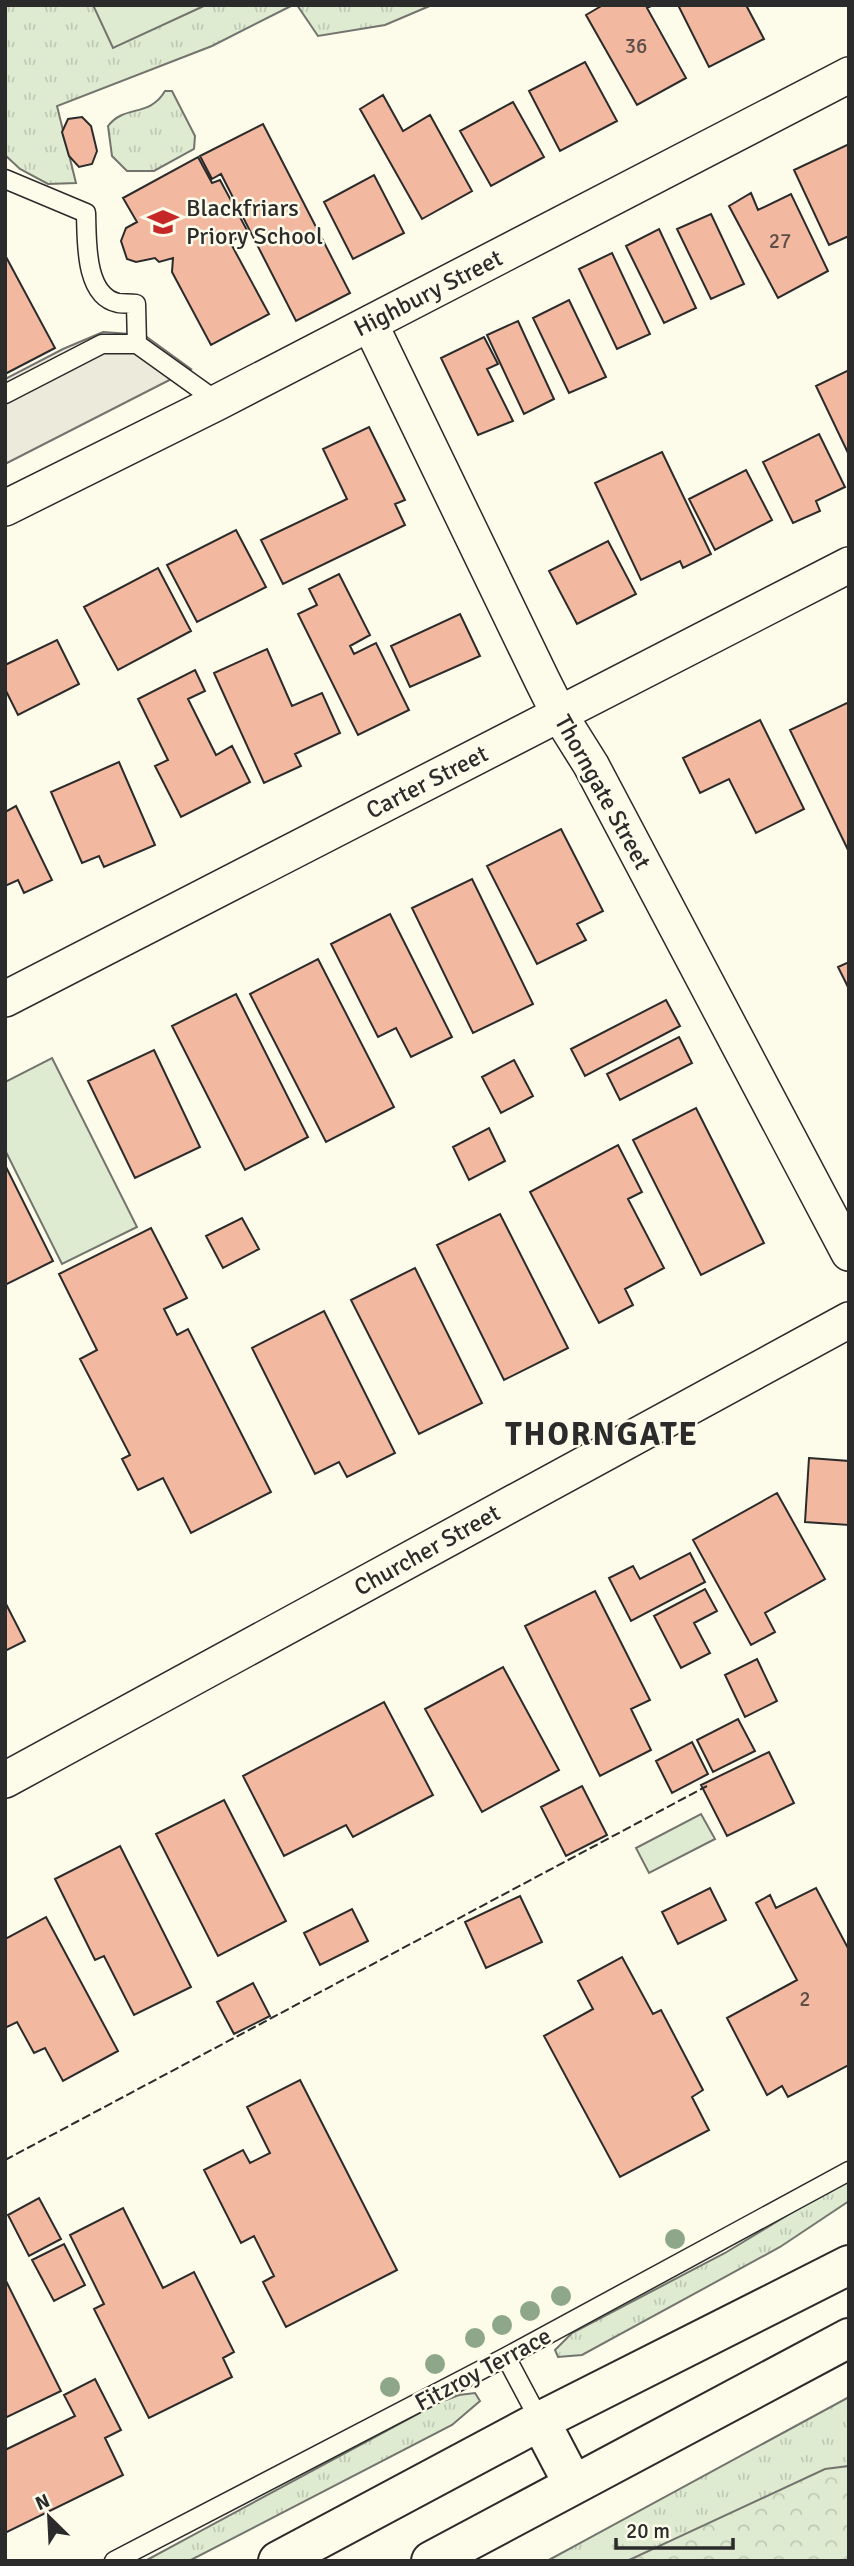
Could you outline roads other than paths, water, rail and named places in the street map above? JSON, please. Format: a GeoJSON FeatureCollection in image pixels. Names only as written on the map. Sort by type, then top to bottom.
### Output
{"type":"FeatureCollection","features":[{"type":"Feature","properties":{"kind":"highway"},"geometry":{"type":"LineString","coordinates":[[278,2561],[540,2421],[849,2265]]}},
{"type":"Feature","properties":{"kind":"highway"},"geometry":{"type":"LineString","coordinates":[[431,2561],[849,2338]]}},
{"type":"Feature","properties":{"kind":"highway"},"geometry":{"type":"LineString","coordinates":[[540,2421],[573,2484]]}},
{"type":"Feature","properties":{"kind":"street","name":"Highbury Street"},"geometry":{"type":"LineString","coordinates":[[5,508],[218,402],[849,75]]}},
{"type":"Feature","properties":{"kind":"street","name":"Thorngate Street"},"geometry":{"type":"LineString","coordinates":[[370,324],[559,714],[591,765],[849,1253]]}},
{"type":"Feature","properties":{"kind":"street","name":"Carter Street"},"geometry":{"type":"LineString","coordinates":[[5,999],[849,565]]}},
{"type":"Feature","properties":{"kind":"street","name":"Churcher Street"},"geometry":{"type":"LineString","coordinates":[[5,1780],[849,1320]]}},
{"type":"Feature","properties":{"kind":"lane"},"geometry":{"type":"LineString","coordinates":[[5,179],[86,213],[89,265],[93,279],[101,292],[116,303],[135,304],[137,344]]}},
{"type":"Feature","properties":{"kind":"lane"},"geometry":{"type":"LineString","coordinates":[[5,394],[102,344],[137,344],[218,402]]}},
{"type":"Feature","properties":{"kind":"lane","name":"Fitzroy Terrace"},"geometry":{"type":"LineString","coordinates":[[114,2561],[506,2357],[849,2171]]}},
{"type":"Feature","properties":{"kind":"lane"},"geometry":{"type":"LineString","coordinates":[[506,2357],[540,2421]]}},
{"type":"Feature","properties":{"kind":"place","name":"Blackfriars Priory School"},"geometry":{"type":"Point","coordinates":[163,222]}},
{"type":"Feature","properties":{"kind":"district","name":"THORNGATE"},"geometry":{"type":"Point","coordinates":[602,1434]}}]}
